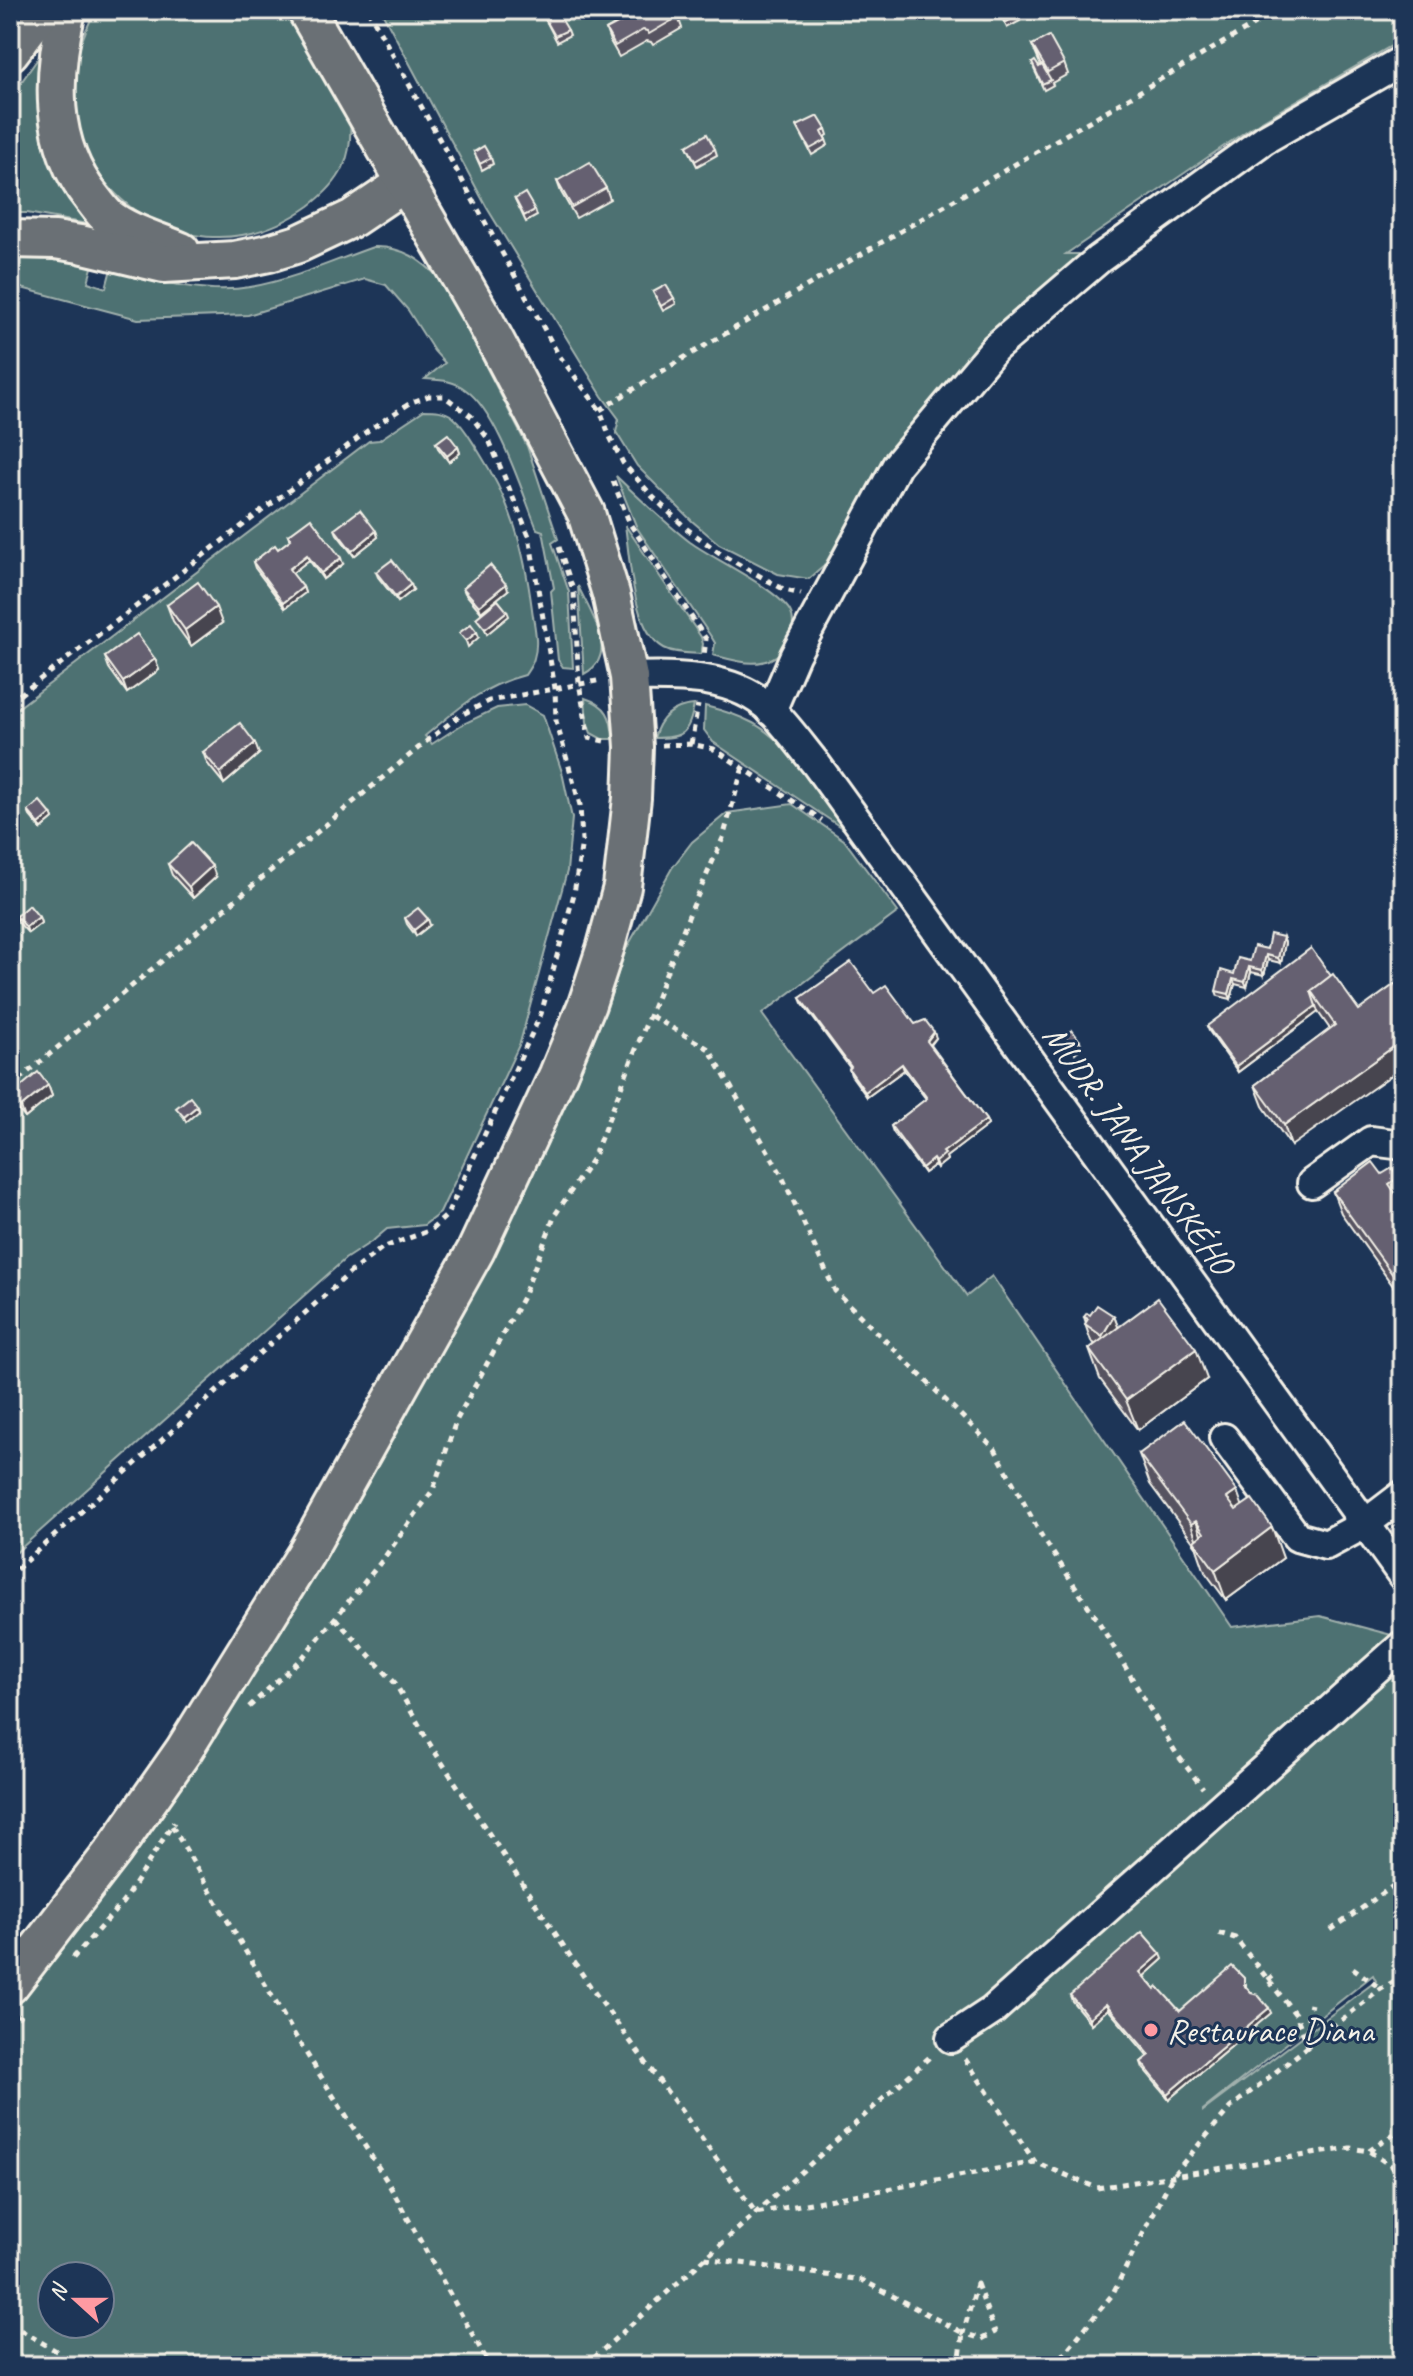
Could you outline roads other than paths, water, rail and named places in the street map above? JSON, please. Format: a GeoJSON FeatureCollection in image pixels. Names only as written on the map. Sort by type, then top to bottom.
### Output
{"type":"FeatureCollection","features":[{"type":"Feature","properties":{"kind":"main road"},"geometry":{"type":"LineString","coordinates":[[10,52],[42,10]]}},
{"type":"Feature","properties":{"kind":"main road"},"geometry":{"type":"LineString","coordinates":[[67,10],[56,68],[57,102],[61,134],[82,184],[107,216],[200,260]]}},
{"type":"Feature","properties":{"kind":"main road"},"geometry":{"type":"LineString","coordinates":[[18,1997],[184,1750],[305,1555],[476,1250],[587,1004],[622,887],[634,747],[629,677],[611,594],[586,513],[485,321],[306,10]]}},
{"type":"Feature","properties":{"kind":"main road"},"geometry":{"type":"LineString","coordinates":[[10,239],[80,244],[164,264],[235,260],[298,244],[353,218],[405,183]]}},
{"type":"Feature","properties":{"kind":"street"},"geometry":{"type":"LineString","coordinates":[[771,711],[795,655],[897,465],[995,348],[1099,259],[1265,139],[1403,60]]}},
{"type":"Feature","properties":{"kind":"street","name":"MUDR. JANA JANSKÉHO"},"geometry":{"type":"LineString","coordinates":[[629,677],[702,679],[751,695],[771,711],[816,764],[1403,1576]]}},
{"type":"Feature","properties":{"kind":"street"},"geometry":{"type":"LineString","coordinates":[[1312,1183],[1371,1141],[1403,1145]]}},
{"type":"Feature","properties":{"kind":"street"},"geometry":{"type":"LineString","coordinates":[[1224,1438],[1297,1537],[1326,1545],[1365,1524],[1403,1495]]}},
{"type":"Feature","properties":{"kind":"street"},"geometry":{"type":"LineString","coordinates":[[951,2038],[992,2011],[1403,1645]]}},
{"type":"Feature","properties":{"kind":"place","name":"Restaurace Diana"},"geometry":{"type":"Point","coordinates":[1151,2030]}}]}
